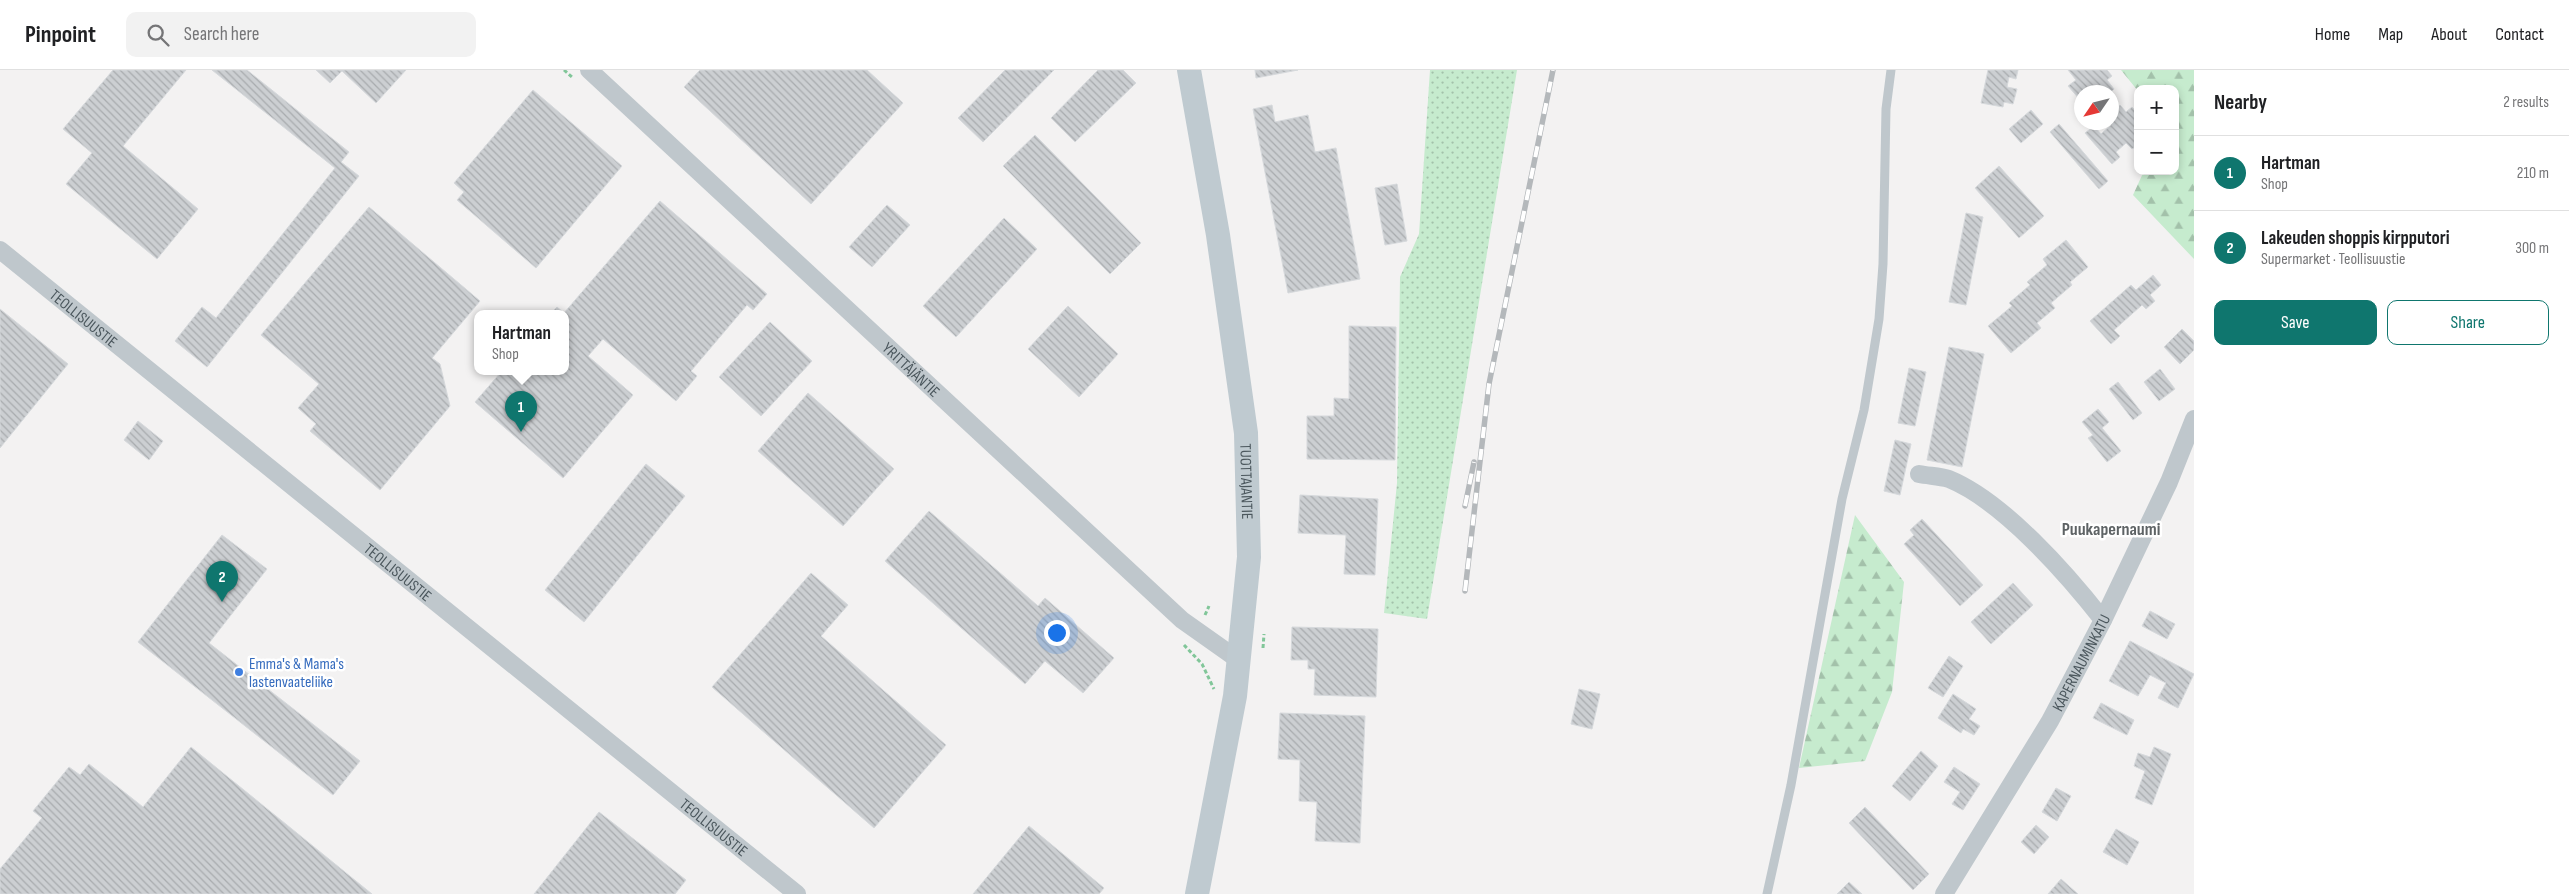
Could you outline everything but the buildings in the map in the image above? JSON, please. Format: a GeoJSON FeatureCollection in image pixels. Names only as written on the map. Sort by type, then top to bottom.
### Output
{"type":"FeatureCollection","features":[{"type":"Feature","properties":{"kind":"street","name":"YRITTÄJÄNTIE"},"geometry":{"type":"LineString","coordinates":[[588,70],[1182,620],[1240,661]]}},
{"type":"Feature","properties":{"kind":"street","name":"TUOTTAJANTIE"},"geometry":{"type":"LineString","coordinates":[[1189,70],[1218,235],[1246,433],[1249,557],[1240,661],[1197,894]]}},
{"type":"Feature","properties":{"kind":"street","name":"TEOLLISUUSTIE"},"geometry":{"type":"LineString","coordinates":[[0,250],[797,894]]}},
{"type":"Feature","properties":{"kind":"street","name":"KAPERNAUMINKATU"},"geometry":{"type":"LineString","coordinates":[[1944,894],[2050,721],[2103,620],[2169,482],[2194,419]]}},
{"type":"Feature","properties":{"kind":"street"},"geometry":{"type":"LineString","coordinates":[[1919,474],[1948,478],[1982,496],[2050,560],[2103,620]]}},
{"type":"Feature","properties":{"kind":"lane"},"geometry":{"type":"LineString","coordinates":[[1767,894],[1791,785],[1842,499],[1864,410],[1879,319],[1883,264],[1886,109],[1891,70]]}},
{"type":"Feature","properties":{"kind":"green space"},"geometry":{"type":"Polygon","coordinates":[[[1430,70],[1517,70],[1427,619],[1384,613],[1397,483],[1400,277],[1419,234],[1430,70]]]}},
{"type":"Feature","properties":{"kind":"green space"},"geometry":{"type":"Polygon","coordinates":[[[2121,70],[2194,70],[2194,259],[2133,195],[2142,175],[2179,175],[2179,85],[2134,86],[2121,70]]]}},
{"type":"Feature","properties":{"kind":"green space"},"geometry":{"type":"Polygon","coordinates":[[[1855,515],[1904,582],[1892,692],[1865,761],[1799,768],[1855,515]]]}},
{"type":"Feature","properties":{"kind":"railway"},"geometry":{"type":"LineString","coordinates":[[1465,591],[1489,384],[1553,70]]}},
{"type":"Feature","properties":{"kind":"railway"},"geometry":{"type":"LineString","coordinates":[[1465,506],[1474,462]]}},
{"type":"Feature","properties":{"kind":"place","name":"Hartman"},"geometry":{"type":"Point","coordinates":[521,432]}},
{"type":"Feature","properties":{"kind":"place","name":"Lakeuden shoppis kirpputori"},"geometry":{"type":"Point","coordinates":[222,602]}},
{"type":"Feature","properties":{"kind":"place","name":"Emma's & Mama's lastenvaateliike"},"geometry":{"type":"Point","coordinates":[239,672]}},
{"type":"Feature","properties":{"kind":"district","name":"Puukapernaumi"},"geometry":{"type":"Point","coordinates":[2111,529]}}]}
